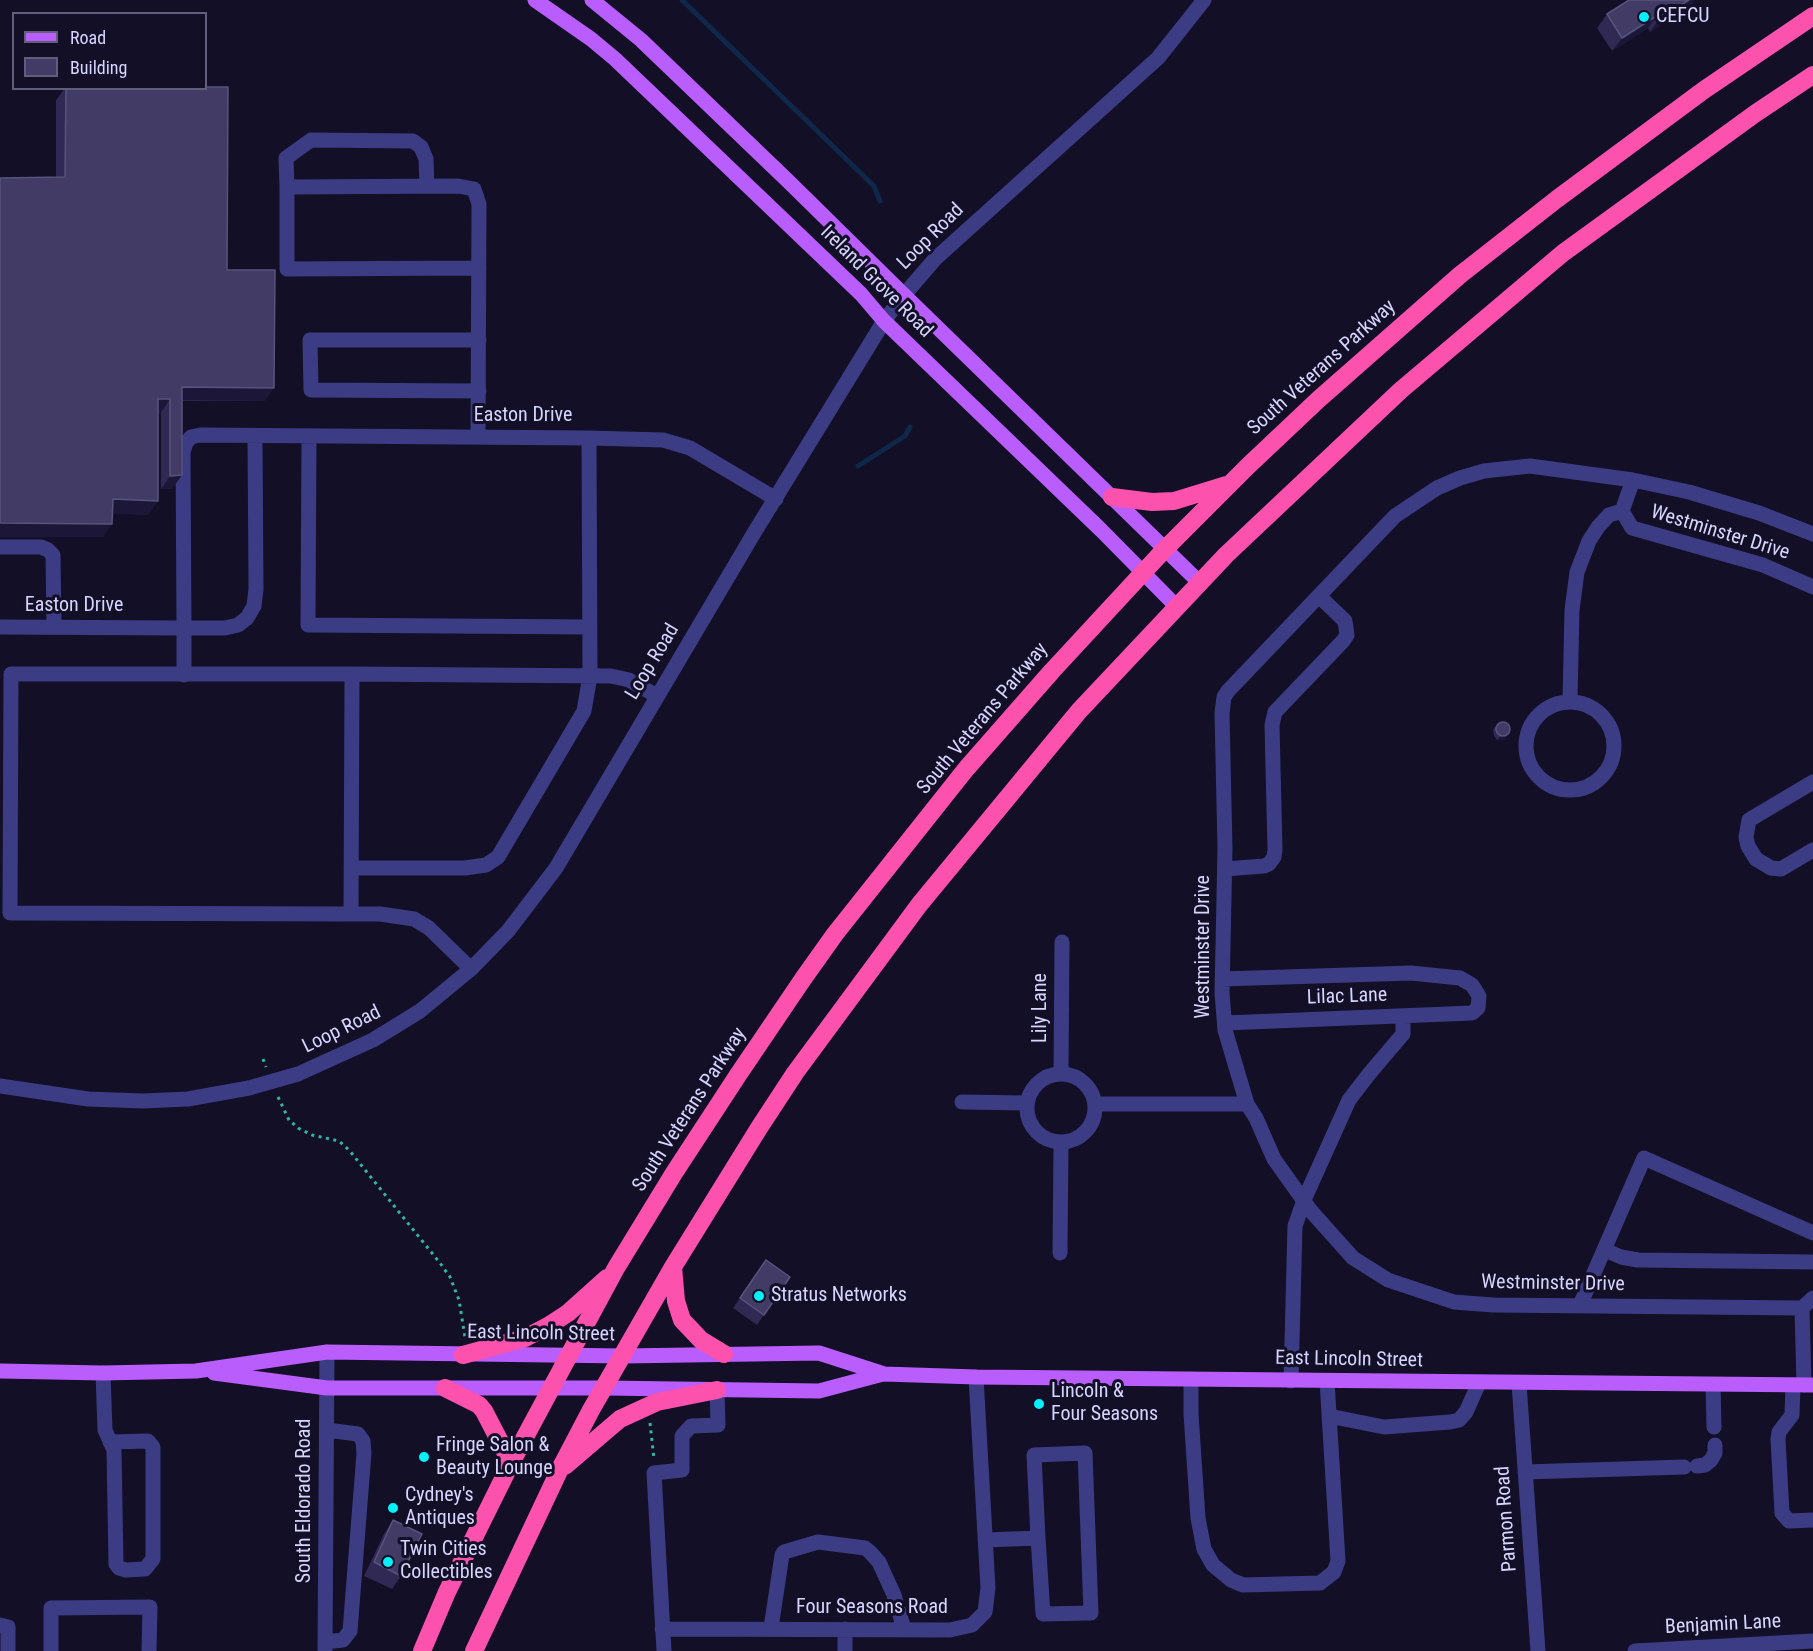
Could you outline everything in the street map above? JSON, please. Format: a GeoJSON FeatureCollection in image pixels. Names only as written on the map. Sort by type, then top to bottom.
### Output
{"type":"FeatureCollection","features":[{"type":"Feature","properties":{"kind":"highway","name":"South Veterans Parkway"},"geometry":{"type":"LineString","coordinates":[[422,1651],[452,1583],[511,1463],[616,1268],[738,1075],[835,934],[966,769],[1052,671],[1164,550],[1230,483],[1319,399],[1412,316],[1488,253],[1656,124],[1813,16]]}},
{"type":"Feature","properties":{"kind":"highway"},"geometry":{"type":"LineString","coordinates":[[474,1651],[559,1471],[591,1410],[673,1267],[795,1073],[919,905],[1078,711],[1199,582],[1401,390],[1563,253],[1756,112],[1813,75]]}},
{"type":"Feature","properties":{"kind":"highway"},"geometry":{"type":"LineString","coordinates":[[1112,497],[1152,502],[1174,501],[1230,483]]}},
{"type":"Feature","properties":{"kind":"highway"},"geometry":{"type":"LineString","coordinates":[[673,1267],[676,1302],[682,1320],[701,1340],[724,1354]]}},
{"type":"Feature","properties":{"kind":"highway"},"geometry":{"type":"LineString","coordinates":[[464,1347],[525,1338],[568,1313],[616,1268]]}},
{"type":"Feature","properties":{"kind":"highway"},"geometry":{"type":"LineString","coordinates":[[445,1388],[478,1405],[484,1411],[511,1463]]}},
{"type":"Feature","properties":{"kind":"highway"},"geometry":{"type":"LineString","coordinates":[[559,1471],[620,1419],[657,1402],[717,1390]]}},
{"type":"Feature","properties":{"kind":"main road","name":"Ireland Grove Road"},"geometry":{"type":"LineString","coordinates":[[535,0],[591,39],[615,59],[861,294],[884,321],[1101,530],[1177,607]]}},
{"type":"Feature","properties":{"kind":"main road","name":"Ireland Grove Road"},"geometry":{"type":"LineString","coordinates":[[592,0],[641,40],[1199,582]]}},
{"type":"Feature","properties":{"kind":"main road","name":"East Lincoln Street"},"geometry":{"type":"LineString","coordinates":[[0,1371],[103,1373],[196,1371],[327,1352],[464,1347],[570,1355],[623,1356],[819,1353],[884,1374],[976,1377],[1803,1385]]}},
{"type":"Feature","properties":{"kind":"main road","name":"East Lincoln Street"},"geometry":{"type":"LineString","coordinates":[[196,1371],[327,1388],[819,1391],[884,1374]]}},
{"type":"Feature","properties":{"kind":"street","name":"Loop Road"},"geometry":{"type":"LineString","coordinates":[[0,1086],[77,1098],[143,1101],[188,1099],[249,1088],[298,1074],[373,1040],[420,1011],[471,969],[508,932],[550,876],[884,321],[935,259],[1158,58],[1204,0]]}},
{"type":"Feature","properties":{"kind":"street"},"geometry":{"type":"LineString","coordinates":[[427,186],[426,159],[421,147],[413,141],[311,140],[286,158],[287,269],[479,268]]}},
{"type":"Feature","properties":{"kind":"street"},"geometry":{"type":"LineString","coordinates":[[287,187],[458,186],[474,189],[479,204],[478,437]]}},
{"type":"Feature","properties":{"kind":"street"},"geometry":{"type":"LineString","coordinates":[[478,391],[311,390],[310,340],[479,340]]}},
{"type":"Feature","properties":{"kind":"street","name":"Easton Drive"},"geometry":{"type":"LineString","coordinates":[[184,628],[183,452],[191,436],[663,440],[690,448],[776,499]]}},
{"type":"Feature","properties":{"kind":"street","name":"Easton Drive"},"geometry":{"type":"LineString","coordinates":[[0,627],[225,628],[238,625],[247,618],[254,606],[255,436]]}},
{"type":"Feature","properties":{"kind":"street"},"geometry":{"type":"LineString","coordinates":[[309,436],[308,625],[590,627]]}},
{"type":"Feature","properties":{"kind":"street"},"geometry":{"type":"LineString","coordinates":[[351,868],[465,868],[486,865],[498,857],[584,711],[590,676],[589,438]]}},
{"type":"Feature","properties":{"kind":"street","name":"Westminster Drive"},"geometry":{"type":"LineString","coordinates":[[1808,1303],[1493,1305],[1454,1302],[1388,1280],[1353,1258],[1304,1200],[1274,1159],[1256,1118],[1247,1104],[1225,1030],[1222,979],[1225,869],[1222,713],[1224,697],[1395,516],[1415,500],[1460,478],[1484,471],[1530,466],[1633,480],[1665,486],[1739,507],[1813,534]]}},
{"type":"Feature","properties":{"kind":"street","name":"Westminster Drive"},"geometry":{"type":"LineString","coordinates":[[1570,701],[1572,610],[1577,572],[1589,541],[1598,527],[1609,516],[1622,511],[1633,480]]}},
{"type":"Feature","properties":{"kind":"street","name":"Westminster Drive"},"geometry":{"type":"LineString","coordinates":[[1622,511],[1632,528],[1762,565],[1813,587]]}},
{"type":"Feature","properties":{"kind":"street"},"geometry":{"type":"LineString","coordinates":[[0,548],[41,547],[53,555],[54,627]]}},
{"type":"Feature","properties":{"kind":"street"},"geometry":{"type":"LineString","coordinates":[[1225,869],[1264,866],[1269,864],[1274,857],[1272,725],[1275,712],[1347,635],[1345,621],[1319,596]]}},
{"type":"Feature","properties":{"kind":"street"},"geometry":{"type":"LineString","coordinates":[[184,628],[184,675]]}},
{"type":"Feature","properties":{"kind":"street"},"geometry":{"type":"LineString","coordinates":[[471,969],[429,928],[414,919],[380,914],[10,913],[11,674],[620,676],[657,696]]}},
{"type":"Feature","properties":{"kind":"street"},"geometry":{"type":"LineString","coordinates":[[351,675],[351,914]]}},
{"type":"Feature","properties":{"kind":"street"},"geometry":{"type":"LineString","coordinates":[[1570,701],[1582,703],[1604,717],[1611,728],[1614,747],[1610,765],[1603,776],[1593,784],[1581,789],[1568,790],[1554,788],[1538,776],[1527,759],[1525,745],[1534,719],[1544,710],[1556,704],[1570,701]]}},
{"type":"Feature","properties":{"kind":"street"},"geometry":{"type":"LineString","coordinates":[[1813,782],[1749,820],[1746,837],[1748,846],[1756,859],[1771,868],[1780,869],[1813,850]]}},
{"type":"Feature","properties":{"kind":"street","name":"Lily Lane"},"geometry":{"type":"LineString","coordinates":[[1061,1074],[1062,942]]}},
{"type":"Feature","properties":{"kind":"street","name":"Lilac Lane"},"geometry":{"type":"LineString","coordinates":[[1222,979],[1411,973],[1460,978],[1472,985],[1479,996],[1478,1008],[1472,1013],[1225,1023]]}},
{"type":"Feature","properties":{"kind":"street"},"geometry":{"type":"LineString","coordinates":[[1291,1381],[1295,1227],[1304,1200],[1349,1100],[1403,1035],[1403,1016]]}},
{"type":"Feature","properties":{"kind":"street"},"geometry":{"type":"LineString","coordinates":[[1061,1074],[1080,1080],[1088,1086],[1095,1104],[1095,1116],[1090,1127],[1082,1135],[1072,1141],[1061,1143],[1049,1141],[1031,1126],[1027,1115],[1027,1103],[1035,1086],[1052,1075],[1061,1074]]}},
{"type":"Feature","properties":{"kind":"street"},"geometry":{"type":"LineString","coordinates":[[962,1102],[1027,1103]]}},
{"type":"Feature","properties":{"kind":"street"},"geometry":{"type":"LineString","coordinates":[[1095,1104],[1247,1104]]}},
{"type":"Feature","properties":{"kind":"street"},"geometry":{"type":"LineString","coordinates":[[1060,1253],[1061,1143]]}},
{"type":"Feature","properties":{"kind":"street"},"geometry":{"type":"LineString","coordinates":[[1580,1305],[1644,1158],[1813,1233]]}},
{"type":"Feature","properties":{"kind":"street"},"geometry":{"type":"LineString","coordinates":[[1605,1250],[1621,1257],[1638,1260],[1813,1262]]}},
{"type":"Feature","properties":{"kind":"street"},"geometry":{"type":"LineString","coordinates":[[1808,1303],[1803,1385],[1792,1415],[1779,1432],[1778,1439],[1782,1512],[1789,1521],[1813,1520]]}},
{"type":"Feature","properties":{"kind":"street","name":"South Eldorado Road"},"geometry":{"type":"LineString","coordinates":[[325,1646],[327,1352]]}},
{"type":"Feature","properties":{"kind":"street"},"geometry":{"type":"LineString","coordinates":[[103,1373],[105,1430],[110,1442],[114,1450],[114,1555],[118,1568],[145,1569],[153,1559],[153,1447],[148,1441],[110,1442]]}},
{"type":"Feature","properties":{"kind":"street","name":"Four Seasons Road"},"geometry":{"type":"LineString","coordinates":[[662,1629],[950,1630],[972,1625],[985,1612],[987,1605],[976,1377]]}},
{"type":"Feature","properties":{"kind":"street"},"geometry":{"type":"LineString","coordinates":[[1191,1379],[1198,1506],[1204,1549],[1213,1565],[1231,1580],[1243,1585],[1320,1583],[1334,1572],[1338,1561],[1327,1381]]}},
{"type":"Feature","properties":{"kind":"street"},"geometry":{"type":"LineString","coordinates":[[1329,1416],[1384,1427],[1450,1422],[1459,1420],[1466,1412],[1479,1383]]}},
{"type":"Feature","properties":{"kind":"street","name":"Parmon Road"},"geometry":{"type":"LineString","coordinates":[[1519,1384],[1538,1651]]}},
{"type":"Feature","properties":{"kind":"street"},"geometry":{"type":"LineString","coordinates":[[1713,1384],[1714,1427]]}},
{"type":"Feature","properties":{"kind":"street"},"geometry":{"type":"LineString","coordinates":[[664,1651],[654,1473],[682,1470],[681,1436],[691,1426],[718,1425],[717,1390]]}},
{"type":"Feature","properties":{"kind":"street"},"geometry":{"type":"LineString","coordinates":[[325,1646],[343,1640],[351,1631],[364,1453],[363,1441],[358,1434],[327,1430]]}},
{"type":"Feature","properties":{"kind":"street"},"geometry":{"type":"LineString","coordinates":[[1525,1472],[1705,1465],[1711,1460],[1715,1445]]}},
{"type":"Feature","properties":{"kind":"street"},"geometry":{"type":"LineString","coordinates":[[1085,1454],[1091,1613],[1043,1614],[1038,1538],[1035,1455],[1085,1454]]}},
{"type":"Feature","properties":{"kind":"street"},"geometry":{"type":"LineString","coordinates":[[985,1539],[1038,1538]]}},
{"type":"Feature","properties":{"kind":"street"},"geometry":{"type":"LineString","coordinates":[[771,1628],[782,1555],[784,1552],[818,1542],[866,1548],[870,1552],[879,1562],[894,1595],[904,1629]]}},
{"type":"Feature","properties":{"kind":"street"},"geometry":{"type":"LineString","coordinates":[[51,1651],[51,1608],[150,1607],[149,1651]]}},
{"type":"Feature","properties":{"kind":"street"},"geometry":{"type":"LineString","coordinates":[[0,1625],[8,1627],[8,1651]]}},
{"type":"Feature","properties":{"kind":"street"},"geometry":{"type":"LineString","coordinates":[[845,1629],[845,1651]]}},
{"type":"Feature","properties":{"kind":"street","name":"Benjamin Lane"},"geometry":{"type":"LineString","coordinates":[[1635,1651],[1758,1647],[1813,1641]]}},
{"type":"Feature","properties":{"kind":"path"},"geometry":{"type":"LineString","coordinates":[[263,1059],[266,1067]]}},
{"type":"Feature","properties":{"kind":"path"},"geometry":{"type":"LineString","coordinates":[[278,1097],[288,1120],[298,1128],[312,1135],[339,1142],[350,1150],[440,1263],[450,1277],[459,1300],[464,1347]]}},
{"type":"Feature","properties":{"kind":"path"},"geometry":{"type":"LineString","coordinates":[[650,1419],[654,1473]]}},
{"type":"Feature","properties":{"kind":"building"},"geometry":{"type":"Polygon","coordinates":[[[1629,0],[1689,0],[1660,18],[1658,15],[1622,38],[1607,14],[1629,0]]]}},
{"type":"Feature","properties":{"kind":"building"},"geometry":{"type":"Polygon","coordinates":[[[207,87],[228,87],[227,270],[275,270],[274,388],[182,387],[182,475],[170,476],[170,399],[158,399],[158,501],[113,499],[112,524],[0,523],[0,178],[65,177],[66,90],[207,90],[207,87]]]}},
{"type":"Feature","properties":{"kind":"building"},"geometry":{"type":"Polygon","coordinates":[[[1500,722],[1506,722],[1510,729],[1506,736],[1500,736],[1496,732],[1496,726],[1500,722]]]}},
{"type":"Feature","properties":{"kind":"building","name":"Stratus Networks"},"geometry":{"type":"Polygon","coordinates":[[[766,1260],[790,1277],[764,1315],[740,1298],[766,1260]]]}},
{"type":"Feature","properties":{"kind":"building"},"geometry":{"type":"Polygon","coordinates":[[[393,1520],[422,1534],[401,1576],[374,1562],[393,1520]]]}},
{"type":"Feature","properties":{"kind":"waterway"},"geometry":{"type":"LineString","coordinates":[[682,0],[874,186],[880,201]]}},
{"type":"Feature","properties":{"kind":"waterway"},"geometry":{"type":"LineString","coordinates":[[858,466],[905,436],[910,427]]}},
{"type":"Feature","properties":{"kind":"place","name":"CEFCU"},"geometry":{"type":"Point","coordinates":[1644,17]}},
{"type":"Feature","properties":{"kind":"place","name":"Stratus Networks"},"geometry":{"type":"Point","coordinates":[759,1296]}},
{"type":"Feature","properties":{"kind":"place","name":"Lincoln & Four Seasons"},"geometry":{"type":"Point","coordinates":[1039,1404]}},
{"type":"Feature","properties":{"kind":"place","name":"Fringe Salon & Beauty Lounge"},"geometry":{"type":"Point","coordinates":[424,1457]}},
{"type":"Feature","properties":{"kind":"place","name":"Cydney's Antiques"},"geometry":{"type":"Point","coordinates":[393,1508]}},
{"type":"Feature","properties":{"kind":"place","name":"Twin Cities Collectibles"},"geometry":{"type":"Point","coordinates":[388,1562]}}]}
